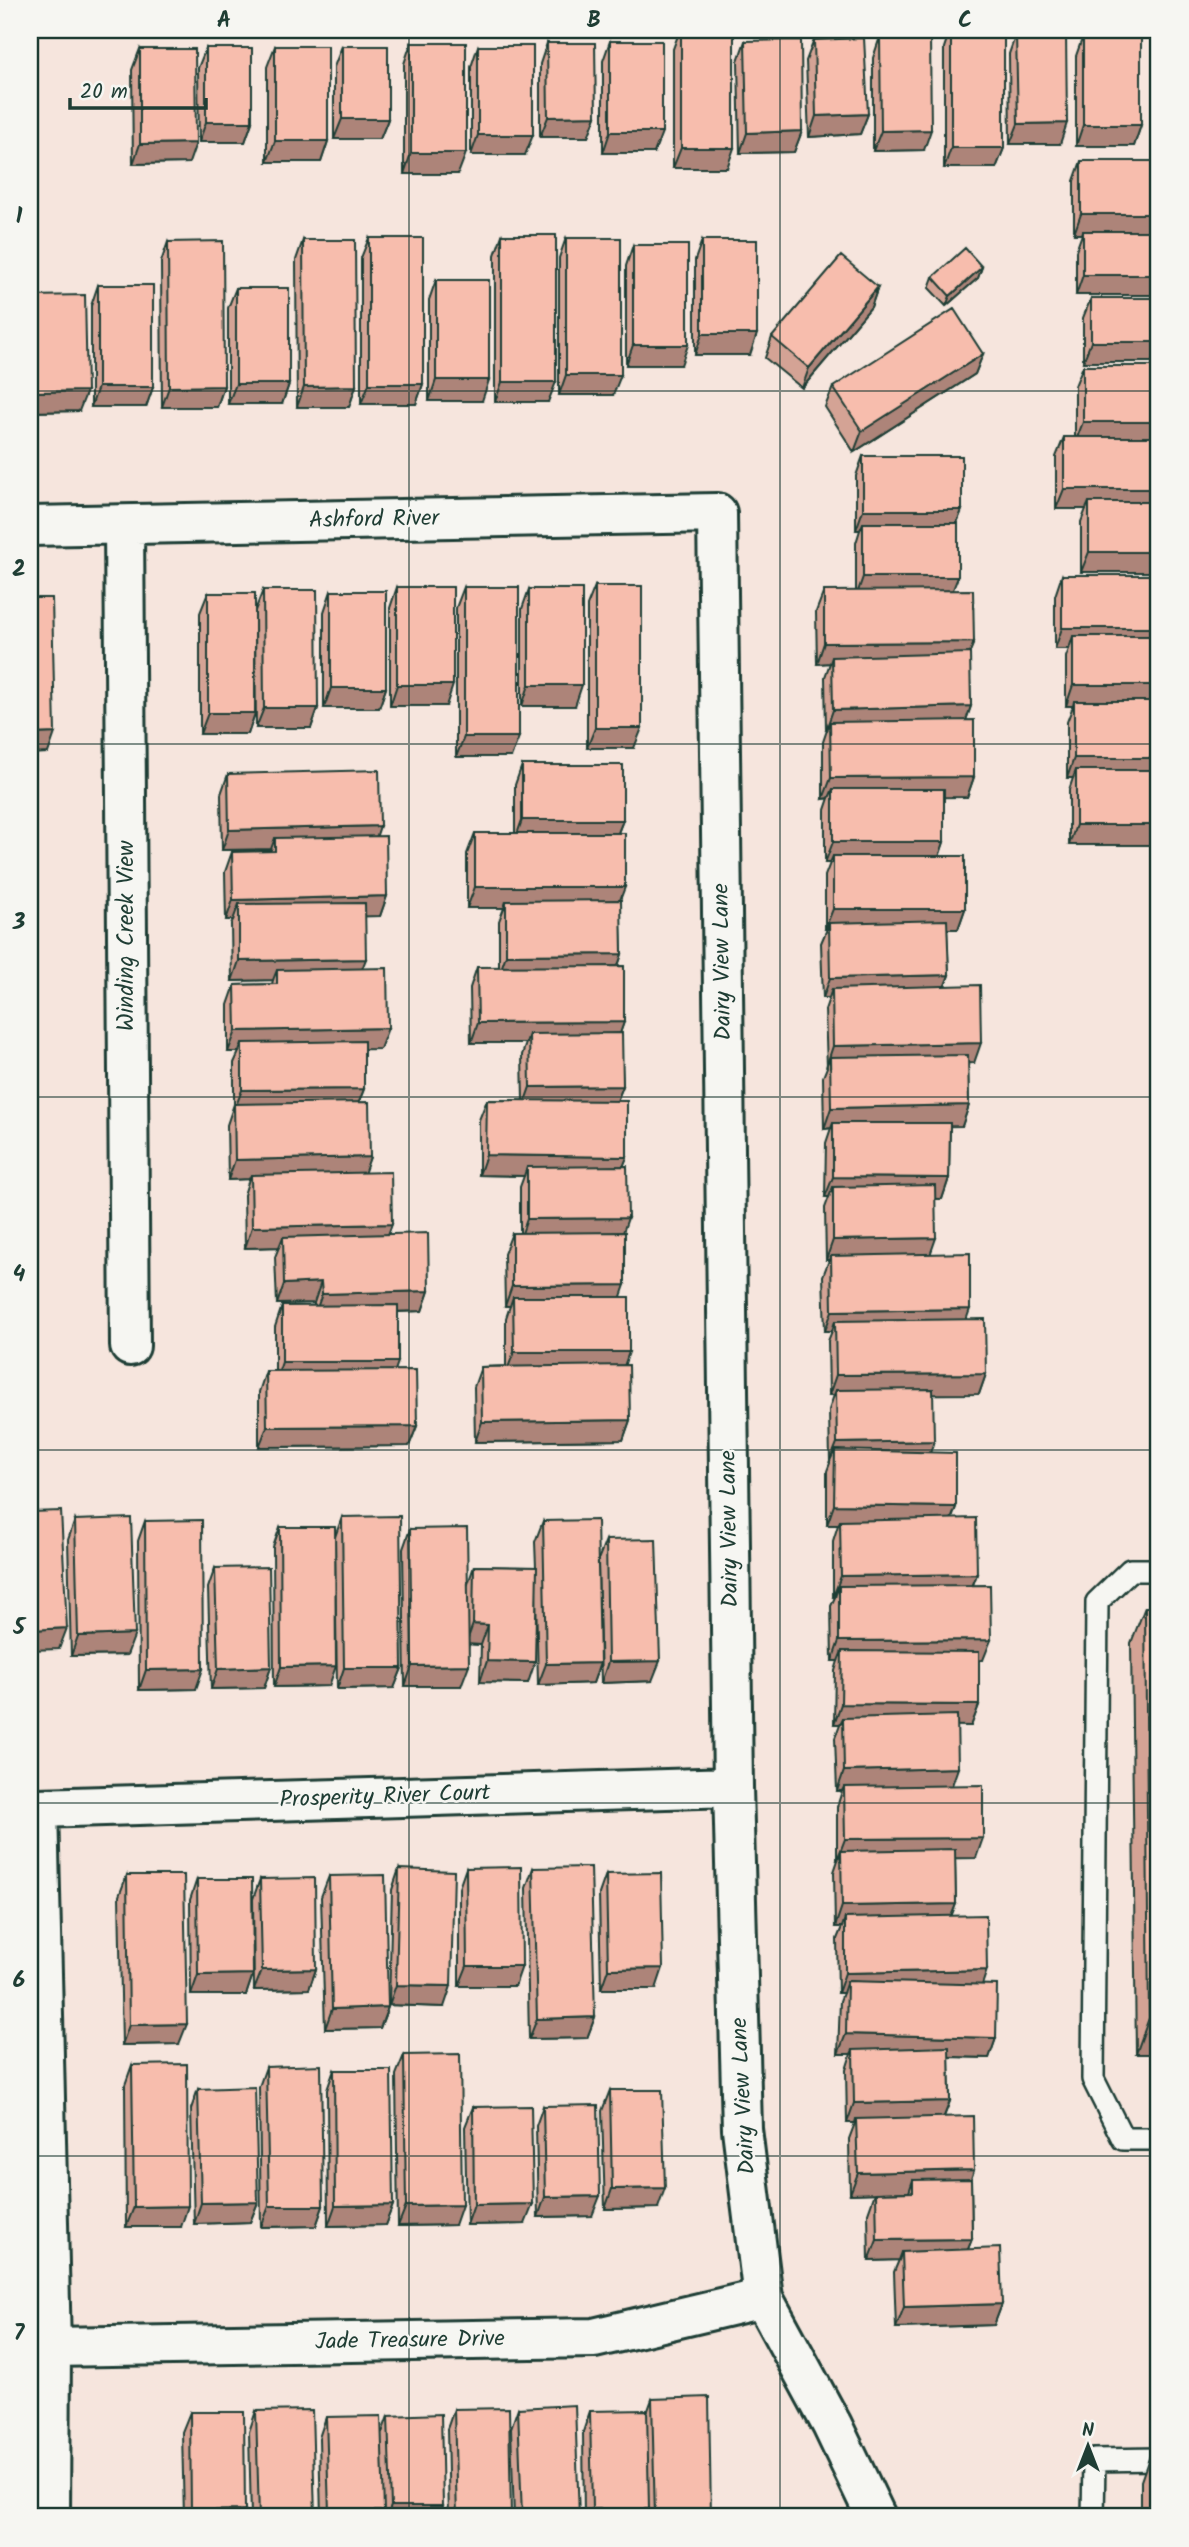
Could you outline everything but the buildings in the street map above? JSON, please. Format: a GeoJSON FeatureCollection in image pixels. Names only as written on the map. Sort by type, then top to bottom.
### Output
{"type":"FeatureCollection","features":[{"type":"Feature","properties":{"kind":"street","name":"Ashford River"},"geometry":{"type":"LineString","coordinates":[[30,526],[717,513]]}},
{"type":"Feature","properties":{"kind":"street","name":"Dairy View Lane"},"geometry":{"type":"LineString","coordinates":[[717,513],[733,1787],[742,2129],[764,2298],[832,2425],[876,2517]]}},
{"type":"Feature","properties":{"kind":"street","name":"Winding Creek View"},"geometry":{"type":"LineString","coordinates":[[124,525],[130,1346]]}},
{"type":"Feature","properties":{"kind":"street","name":"Prosperity River Court"},"geometry":{"type":"LineString","coordinates":[[51,2347],[38,1808],[733,1787]]}},
{"type":"Feature","properties":{"kind":"street","name":"Jade Treasure Drive"},"geometry":{"type":"LineString","coordinates":[[51,2347],[594,2338],[764,2298]]}},
{"type":"Feature","properties":{"kind":"street"},"geometry":{"type":"LineString","coordinates":[[50,2517],[51,2347]]}},
{"type":"Feature","properties":{"kind":"lane"},"geometry":{"type":"LineString","coordinates":[[1159,1570],[1130,1570],[1097,1602],[1093,2079],[1124,2139],[1159,2139]]}},
{"type":"Feature","properties":{"kind":"lane"},"geometry":{"type":"LineString","coordinates":[[1093,2517],[1094,2460],[1159,2459]]}}]}
